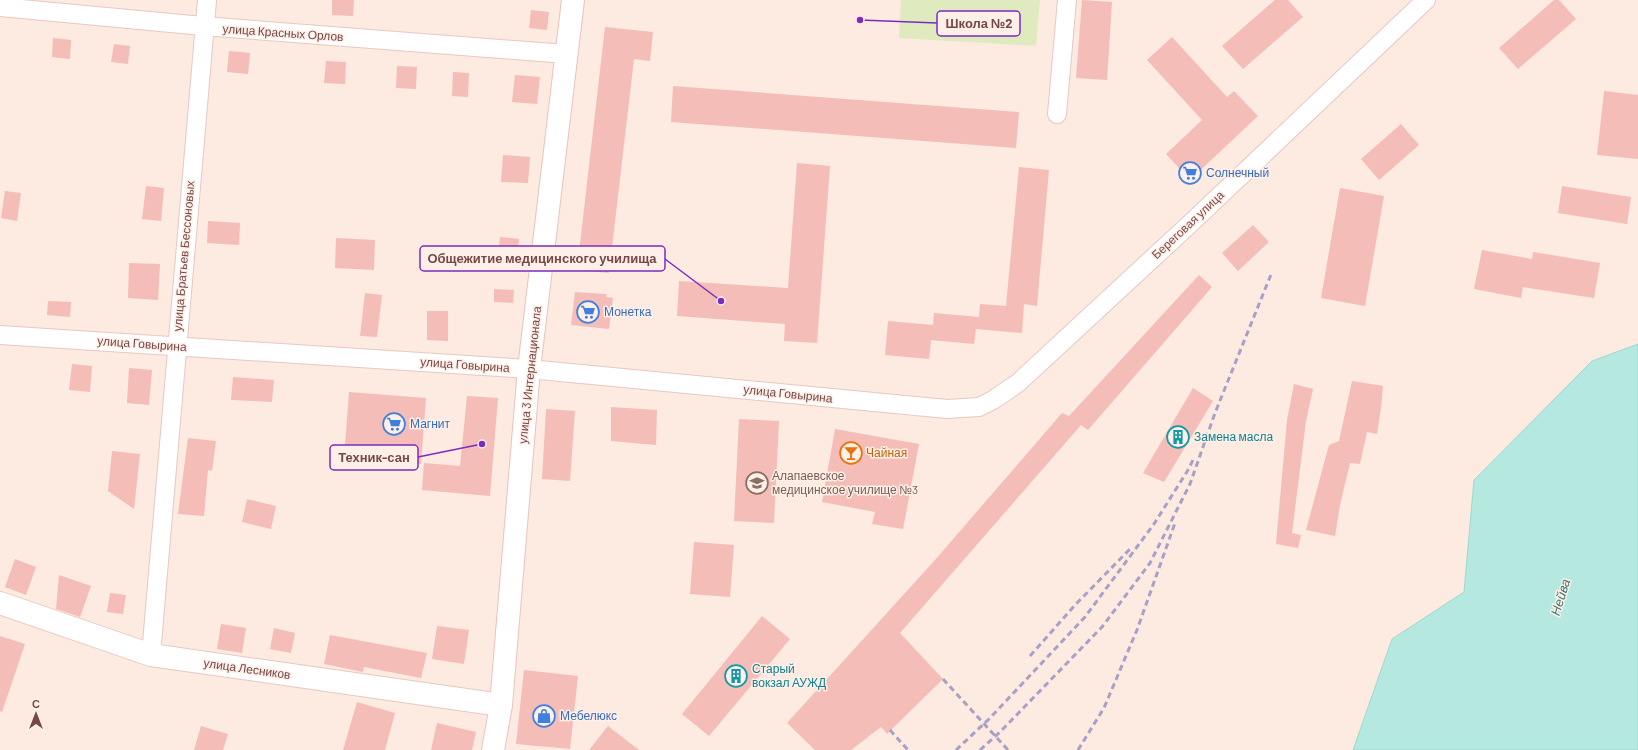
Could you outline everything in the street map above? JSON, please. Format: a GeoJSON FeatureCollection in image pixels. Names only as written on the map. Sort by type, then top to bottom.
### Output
{"type":"FeatureCollection","features":[{"type":"Feature","properties":{"kind":"main road","name":"улица 3 Интернационала"},"geometry":{"type":"LineString","coordinates":[[493,750],[501,704],[529,369],[573,0]]}},
{"type":"Feature","properties":{"kind":"main road","name":"улица Лесников"},"geometry":{"type":"LineString","coordinates":[[0,603],[151,655],[501,704]]}},
{"type":"Feature","properties":{"kind":"street","name":"улица Братьев Бессоновых"},"geometry":{"type":"LineString","coordinates":[[151,655],[203,26],[207,0]]}},
{"type":"Feature","properties":{"kind":"street"},"geometry":{"type":"LineString","coordinates":[[1058,114],[1067,0]]}},
{"type":"Feature","properties":{"kind":"street","name":"Береговая улица"},"geometry":{"type":"LineString","coordinates":[[1018,383],[1193,221],[1426,0]]}},
{"type":"Feature","properties":{"kind":"street","name":"улица Красных Орлов"},"geometry":{"type":"LineString","coordinates":[[0,7],[203,26],[566,54]]}},
{"type":"Feature","properties":{"kind":"street","name":"улица Говырина"},"geometry":{"type":"LineString","coordinates":[[0,335],[529,369],[947,409],[979,406],[993,400],[1018,383]]}},
{"type":"Feature","properties":{"kind":"green space"},"geometry":{"type":"Polygon","coordinates":[[[901,0],[1040,0],[1036,46],[899,38],[901,0]]]}},
{"type":"Feature","properties":{"kind":"water","name":"Нейва"},"geometry":{"type":"Polygon","coordinates":[[[1638,344],[1638,750],[1353,750],[1392,639],[1464,592],[1474,480],[1592,361],[1638,344]]]}},
{"type":"Feature","properties":{"kind":"building"},"geometry":{"type":"Polygon","coordinates":[[[332,0],[354,0],[353,16],[332,15],[332,0]]]}},
{"type":"Feature","properties":{"kind":"building"},"geometry":{"type":"Polygon","coordinates":[[[1082,0],[1112,2],[1107,80],[1076,78],[1082,0]]]}},
{"type":"Feature","properties":{"kind":"building"},"geometry":{"type":"Polygon","coordinates":[[[1275,0],[1288,0],[1303,17],[1243,69],[1222,46],[1275,0]]]}},
{"type":"Feature","properties":{"kind":"building"},"geometry":{"type":"Polygon","coordinates":[[[1554,0],[1559,0],[1576,19],[1518,69],[1499,48],[1554,0]]]}},
{"type":"Feature","properties":{"kind":"building"},"geometry":{"type":"Polygon","coordinates":[[[531,10],[549,12],[547,30],[529,28],[531,10]]]}},
{"type":"Feature","properties":{"kind":"building"},"geometry":{"type":"Polygon","coordinates":[[[605,27],[653,32],[650,61],[634,59],[609,273],[577,270],[605,27]]]}},
{"type":"Feature","properties":{"kind":"building"},"geometry":{"type":"Polygon","coordinates":[[[1172,37],[1227,97],[1234,91],[1258,116],[1190,180],[1166,154],[1202,120],[1147,60],[1172,37]]]}},
{"type":"Feature","properties":{"kind":"building"},"geometry":{"type":"Polygon","coordinates":[[[53,38],[71,40],[70,59],[52,57],[53,38]]]}},
{"type":"Feature","properties":{"kind":"building"},"geometry":{"type":"Polygon","coordinates":[[[114,44],[130,46],[128,64],[111,62],[114,44]]]}},
{"type":"Feature","properties":{"kind":"building"},"geometry":{"type":"Polygon","coordinates":[[[229,51],[250,53],[248,74],[227,72],[229,51]]]}},
{"type":"Feature","properties":{"kind":"building"},"geometry":{"type":"Polygon","coordinates":[[[326,61],[346,62],[345,84],[324,83],[326,61]]]}},
{"type":"Feature","properties":{"kind":"building"},"geometry":{"type":"Polygon","coordinates":[[[397,66],[417,67],[416,89],[396,88],[397,66]]]}},
{"type":"Feature","properties":{"kind":"building"},"geometry":{"type":"Polygon","coordinates":[[[453,72],[469,73],[468,97],[452,96],[453,72]]]}},
{"type":"Feature","properties":{"kind":"building"},"geometry":{"type":"Polygon","coordinates":[[[515,75],[540,77],[537,104],[512,102],[515,75]]]}},
{"type":"Feature","properties":{"kind":"building"},"geometry":{"type":"Polygon","coordinates":[[[673,86],[1019,112],[1016,148],[671,122],[673,86]]]}},
{"type":"Feature","properties":{"kind":"building"},"geometry":{"type":"Polygon","coordinates":[[[1604,91],[1638,95],[1638,159],[1597,155],[1604,91]]]}},
{"type":"Feature","properties":{"kind":"building"},"geometry":{"type":"Polygon","coordinates":[[[1401,124],[1419,145],[1379,180],[1361,159],[1401,124]]]}},
{"type":"Feature","properties":{"kind":"building"},"geometry":{"type":"Polygon","coordinates":[[[503,155],[530,157],[528,183],[501,182],[503,155]]]}},
{"type":"Feature","properties":{"kind":"building"},"geometry":{"type":"Polygon","coordinates":[[[797,163],[830,166],[817,343],[784,341],[785,324],[677,316],[679,281],[788,288],[797,163]]]}},
{"type":"Feature","properties":{"kind":"building"},"geometry":{"type":"Polygon","coordinates":[[[1019,167],[1049,170],[1037,306],[1024,304],[1022,333],[976,329],[974,344],[931,340],[929,359],[885,355],[888,321],[933,325],[934,313],[979,317],[980,304],[1006,306],[1019,167]]]}},
{"type":"Feature","properties":{"kind":"building"},"geometry":{"type":"Polygon","coordinates":[[[146,186],[164,188],[161,221],[142,219],[146,186]]]}},
{"type":"Feature","properties":{"kind":"building"},"geometry":{"type":"Polygon","coordinates":[[[1562,186],[1631,197],[1627,224],[1558,213],[1562,186]]]}},
{"type":"Feature","properties":{"kind":"building"},"geometry":{"type":"Polygon","coordinates":[[[1340,188],[1384,196],[1365,306],[1321,298],[1340,188]]]}},
{"type":"Feature","properties":{"kind":"building"},"geometry":{"type":"Polygon","coordinates":[[[5,191],[21,193],[17,221],[1,218],[5,191]]]}},
{"type":"Feature","properties":{"kind":"building"},"geometry":{"type":"Polygon","coordinates":[[[208,221],[240,223],[239,245],[207,243],[208,221]]]}},
{"type":"Feature","properties":{"kind":"building"},"geometry":{"type":"Polygon","coordinates":[[[1253,225],[1269,242],[1238,271],[1222,253],[1253,225]]]}},
{"type":"Feature","properties":{"kind":"building"},"geometry":{"type":"Polygon","coordinates":[[[500,237],[519,239],[517,264],[498,263],[500,237]]]}},
{"type":"Feature","properties":{"kind":"building"},"geometry":{"type":"Polygon","coordinates":[[[336,238],[375,240],[374,270],[335,268],[336,238]]]}},
{"type":"Feature","properties":{"kind":"building"},"geometry":{"type":"Polygon","coordinates":[[[1482,250],[1532,259],[1533,252],[1600,263],[1594,298],[1523,287],[1521,298],[1474,289],[1482,250]]]}},
{"type":"Feature","properties":{"kind":"building"},"geometry":{"type":"Polygon","coordinates":[[[129,263],[160,264],[158,300],[128,298],[129,263]]]}},
{"type":"Feature","properties":{"kind":"building"},"geometry":{"type":"Polygon","coordinates":[[[1199,275],[1212,287],[1088,430],[1081,425],[900,633],[943,679],[887,734],[881,727],[851,750],[815,750],[787,723],[935,560],[1062,413],[1069,416],[1199,275]]]}},
{"type":"Feature","properties":{"kind":"building"},"geometry":{"type":"Polygon","coordinates":[[[494,289],[514,290],[513,303],[494,302],[494,289]]]}},
{"type":"Feature","properties":{"kind":"building"},"geometry":{"type":"Polygon","coordinates":[[[575,292],[607,294],[606,297],[613,298],[609,329],[571,325],[575,292]]]}},
{"type":"Feature","properties":{"kind":"building"},"geometry":{"type":"Polygon","coordinates":[[[365,293],[382,295],[377,337],[360,336],[365,293]]]}},
{"type":"Feature","properties":{"kind":"building"},"geometry":{"type":"Polygon","coordinates":[[[48,301],[71,302],[70,317],[47,315],[48,301]]]}},
{"type":"Feature","properties":{"kind":"building"},"geometry":{"type":"Polygon","coordinates":[[[427,311],[448,311],[448,341],[427,340],[427,311]]]}},
{"type":"Feature","properties":{"kind":"building"},"geometry":{"type":"Polygon","coordinates":[[[72,364],[92,366],[90,392],[69,390],[72,364]]]}},
{"type":"Feature","properties":{"kind":"building"},"geometry":{"type":"Polygon","coordinates":[[[129,368],[152,370],[149,405],[127,403],[129,368]]]}},
{"type":"Feature","properties":{"kind":"building"},"geometry":{"type":"Polygon","coordinates":[[[233,377],[274,380],[272,402],[231,400],[233,377]]]}},
{"type":"Feature","properties":{"kind":"building"},"geometry":{"type":"Polygon","coordinates":[[[1352,381],[1383,386],[1377,434],[1367,432],[1360,464],[1350,463],[1340,505],[1335,536],[1306,530],[1329,445],[1339,441],[1352,381]]]}},
{"type":"Feature","properties":{"kind":"building"},"geometry":{"type":"Polygon","coordinates":[[[1294,384],[1313,389],[1306,421],[1292,533],[1301,535],[1298,548],[1276,544],[1287,420],[1294,384]]]}},
{"type":"Feature","properties":{"kind":"building","name":"Замена масла"},"geometry":{"type":"Polygon","coordinates":[[[1193,388],[1213,401],[1164,482],[1143,473],[1193,388]]]}},
{"type":"Feature","properties":{"kind":"building"},"geometry":{"type":"Polygon","coordinates":[[[349,392],[426,398],[421,464],[344,458],[349,392]]]}},
{"type":"Feature","properties":{"kind":"building"},"geometry":{"type":"Polygon","coordinates":[[[467,396],[498,398],[490,496],[422,490],[424,463],[460,466],[467,396]]]}},
{"type":"Feature","properties":{"kind":"building"},"geometry":{"type":"Polygon","coordinates":[[[611,407],[657,410],[656,445],[611,441],[611,407]]]}},
{"type":"Feature","properties":{"kind":"building"},"geometry":{"type":"Polygon","coordinates":[[[546,409],[575,411],[570,481],[542,479],[546,409]]]}},
{"type":"Feature","properties":{"kind":"building"},"geometry":{"type":"Polygon","coordinates":[[[739,419],[779,421],[774,523],[734,521],[739,419]]]}},
{"type":"Feature","properties":{"kind":"building"},"geometry":{"type":"Polygon","coordinates":[[[835,429],[919,444],[903,529],[872,524],[875,512],[822,502],[835,429]]]}},
{"type":"Feature","properties":{"kind":"building"},"geometry":{"type":"Polygon","coordinates":[[[188,438],[216,441],[212,471],[208,470],[204,516],[178,514],[188,438]]]}},
{"type":"Feature","properties":{"kind":"building"},"geometry":{"type":"Polygon","coordinates":[[[112,451],[140,454],[134,509],[108,491],[112,451]]]}},
{"type":"Feature","properties":{"kind":"building"},"geometry":{"type":"Polygon","coordinates":[[[247,499],[276,506],[271,529],[242,522],[247,499]]]}},
{"type":"Feature","properties":{"kind":"building"},"geometry":{"type":"Polygon","coordinates":[[[694,542],[734,545],[730,597],[690,594],[694,542]]]}},
{"type":"Feature","properties":{"kind":"building"},"geometry":{"type":"Polygon","coordinates":[[[15,559],[36,567],[26,595],[5,587],[15,559]]]}},
{"type":"Feature","properties":{"kind":"building"},"geometry":{"type":"Polygon","coordinates":[[[59,575],[91,586],[80,617],[56,609],[59,575]]]}},
{"type":"Feature","properties":{"kind":"building"},"geometry":{"type":"Polygon","coordinates":[[[110,593],[126,595],[123,614],[107,612],[110,593]]]}},
{"type":"Feature","properties":{"kind":"building","name":"Старый вокзал АУЖД"},"geometry":{"type":"Polygon","coordinates":[[[762,616],[790,639],[709,736],[682,714],[762,616]]]}},
{"type":"Feature","properties":{"kind":"building"},"geometry":{"type":"Polygon","coordinates":[[[221,624],[246,628],[242,653],[217,649],[221,624]]]}},
{"type":"Feature","properties":{"kind":"building"},"geometry":{"type":"Polygon","coordinates":[[[437,626],[469,630],[464,664],[432,659],[437,626]]]}},
{"type":"Feature","properties":{"kind":"building"},"geometry":{"type":"Polygon","coordinates":[[[274,628],[295,633],[291,653],[270,649],[274,628]]]}},
{"type":"Feature","properties":{"kind":"building"},"geometry":{"type":"Polygon","coordinates":[[[330,635],[427,653],[421,678],[364,667],[363,672],[324,664],[330,635]]]}},
{"type":"Feature","properties":{"kind":"building"},"geometry":{"type":"Polygon","coordinates":[[[0,636],[25,644],[2,712],[0,711],[0,636]]]}},
{"type":"Feature","properties":{"kind":"building"},"geometry":{"type":"Polygon","coordinates":[[[524,670],[578,676],[570,749],[516,744],[524,670]]]}},
{"type":"Feature","properties":{"kind":"building"},"geometry":{"type":"Polygon","coordinates":[[[357,702],[395,713],[385,750],[343,750],[357,702]]]}},
{"type":"Feature","properties":{"kind":"building"},"geometry":{"type":"Polygon","coordinates":[[[437,723],[476,732],[472,750],[431,750],[437,723]]]}},
{"type":"Feature","properties":{"kind":"building"},"geometry":{"type":"Polygon","coordinates":[[[201,726],[228,734],[223,750],[194,750],[201,726]]]}},
{"type":"Feature","properties":{"kind":"building"},"geometry":{"type":"Polygon","coordinates":[[[608,726],[639,750],[589,750],[608,726]]]}},
{"type":"Feature","properties":{"kind":"railway"},"geometry":{"type":"LineString","coordinates":[[980,750],[1001,731],[1102,627],[1150,563],[1190,484],[1215,413],[1272,272]]}},
{"type":"Feature","properties":{"kind":"railway"},"geometry":{"type":"LineString","coordinates":[[956,750],[990,718],[1085,617],[1154,524],[1194,458]]}},
{"type":"Feature","properties":{"kind":"railway"},"geometry":{"type":"LineString","coordinates":[[1078,750],[1104,708],[1137,630],[1175,523]]}},
{"type":"Feature","properties":{"kind":"railway"},"geometry":{"type":"LineString","coordinates":[[1030,656],[1077,603],[1131,548]]}},
{"type":"Feature","properties":{"kind":"railway"},"geometry":{"type":"LineString","coordinates":[[943,679],[1008,750]]}},
{"type":"Feature","properties":{"kind":"railway"},"geometry":{"type":"LineString","coordinates":[[890,730],[908,750]]}},
{"type":"Feature","properties":{"kind":"place","name":"Школа №2"},"geometry":{"type":"Point","coordinates":[860,20]}},
{"type":"Feature","properties":{"kind":"place","name":"Солнечный"},"geometry":{"type":"Point","coordinates":[1190,173]}},
{"type":"Feature","properties":{"kind":"place","name":"Общежитие медицинского училища"},"geometry":{"type":"Point","coordinates":[721,301]}},
{"type":"Feature","properties":{"kind":"place","name":"Монетка"},"geometry":{"type":"Point","coordinates":[588,312]}},
{"type":"Feature","properties":{"kind":"place","name":"Магнит"},"geometry":{"type":"Point","coordinates":[394,424]}},
{"type":"Feature","properties":{"kind":"place","name":"Замена масла"},"geometry":{"type":"Point","coordinates":[1178,437]}},
{"type":"Feature","properties":{"kind":"place","name":"Техник-сан"},"geometry":{"type":"Point","coordinates":[482,444]}},
{"type":"Feature","properties":{"kind":"place","name":"Чайная"},"geometry":{"type":"Point","coordinates":[851,453]}},
{"type":"Feature","properties":{"kind":"place","name":"Алапаевское медицинское училище №3"},"geometry":{"type":"Point","coordinates":[757,483]}},
{"type":"Feature","properties":{"kind":"place","name":"Старый вокзал АУЖД"},"geometry":{"type":"Point","coordinates":[736,676]}},
{"type":"Feature","properties":{"kind":"place","name":"Мебелюкс"},"geometry":{"type":"Point","coordinates":[544,716]}}]}
